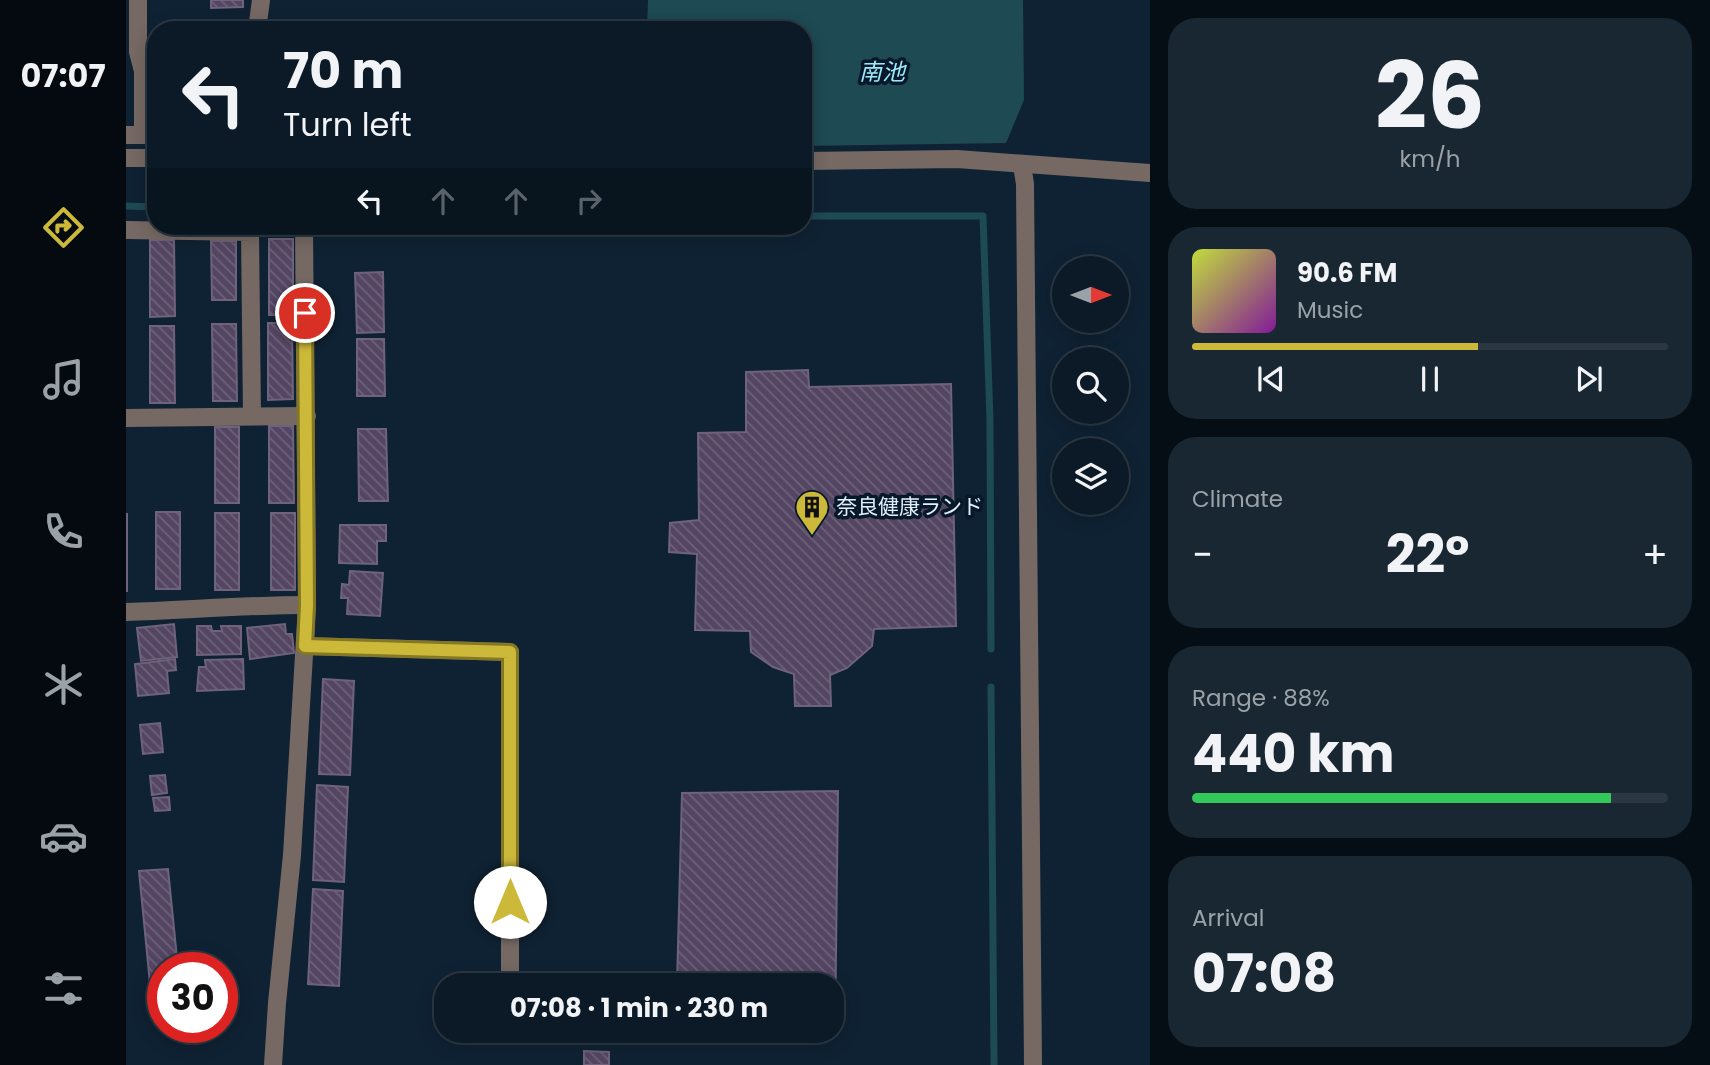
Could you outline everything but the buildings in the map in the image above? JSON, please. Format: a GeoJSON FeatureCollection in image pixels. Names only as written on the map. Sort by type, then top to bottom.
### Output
{"type":"FeatureCollection","features":[{"type":"Feature","properties":{"kind":"street"},"geometry":{"type":"LineString","coordinates":[[138,0],[138,52],[143,71],[142,135]]}},
{"type":"Feature","properties":{"kind":"street"},"geometry":{"type":"LineString","coordinates":[[258,21],[261,0]]}},
{"type":"Feature","properties":{"kind":"street"},"geometry":{"type":"LineString","coordinates":[[126,158],[147,158]]}},
{"type":"Feature","properties":{"kind":"street"},"geometry":{"type":"LineString","coordinates":[[812,161],[957,159],[1150,173]]}},
{"type":"Feature","properties":{"kind":"street"},"geometry":{"type":"LineString","coordinates":[[1022,165],[1032,1065]]}},
{"type":"Feature","properties":{"kind":"street"},"geometry":{"type":"LineString","coordinates":[[126,230],[147,230]]}},
{"type":"Feature","properties":{"kind":"street"},"geometry":{"type":"LineString","coordinates":[[250,235],[252,416]]}},
{"type":"Feature","properties":{"kind":"street"},"geometry":{"type":"LineString","coordinates":[[273,1065],[292,855],[307,605],[304,235]]}},
{"type":"Feature","properties":{"kind":"street"},"geometry":{"type":"LineString","coordinates":[[126,418],[307,416]]}},
{"type":"Feature","properties":{"kind":"street"},"geometry":{"type":"LineString","coordinates":[[126,612],[249,605],[307,605]]}},
{"type":"Feature","properties":{"kind":"street"},"geometry":{"type":"LineString","coordinates":[[305,646],[510,652],[510,973]]}},
{"type":"Feature","properties":{"kind":"water","name":"南池"},"geometry":{"type":"Polygon","coordinates":[[[648,0],[1023,0],[1024,100],[1006,143],[812,146],[812,21],[647,21],[648,0]]]}},
{"type":"Feature","properties":{"kind":"waterway"},"geometry":{"type":"LineString","coordinates":[[126,206],[147,207]]}},
{"type":"Feature","properties":{"kind":"waterway"},"geometry":{"type":"LineString","coordinates":[[812,216],[983,216],[990,420],[991,649]]}},
{"type":"Feature","properties":{"kind":"waterway"},"geometry":{"type":"LineString","coordinates":[[991,687],[994,1065]]}},
{"type":"Feature","properties":{"kind":"place","name":"奈良健康ランド"},"geometry":{"type":"Point","coordinates":[812,537]}},
{"type":"Feature","properties":{"kind":"route"},"geometry":{"type":"LineString","coordinates":[[305,313],[305,646],[510,652],[510,902]]}}]}
